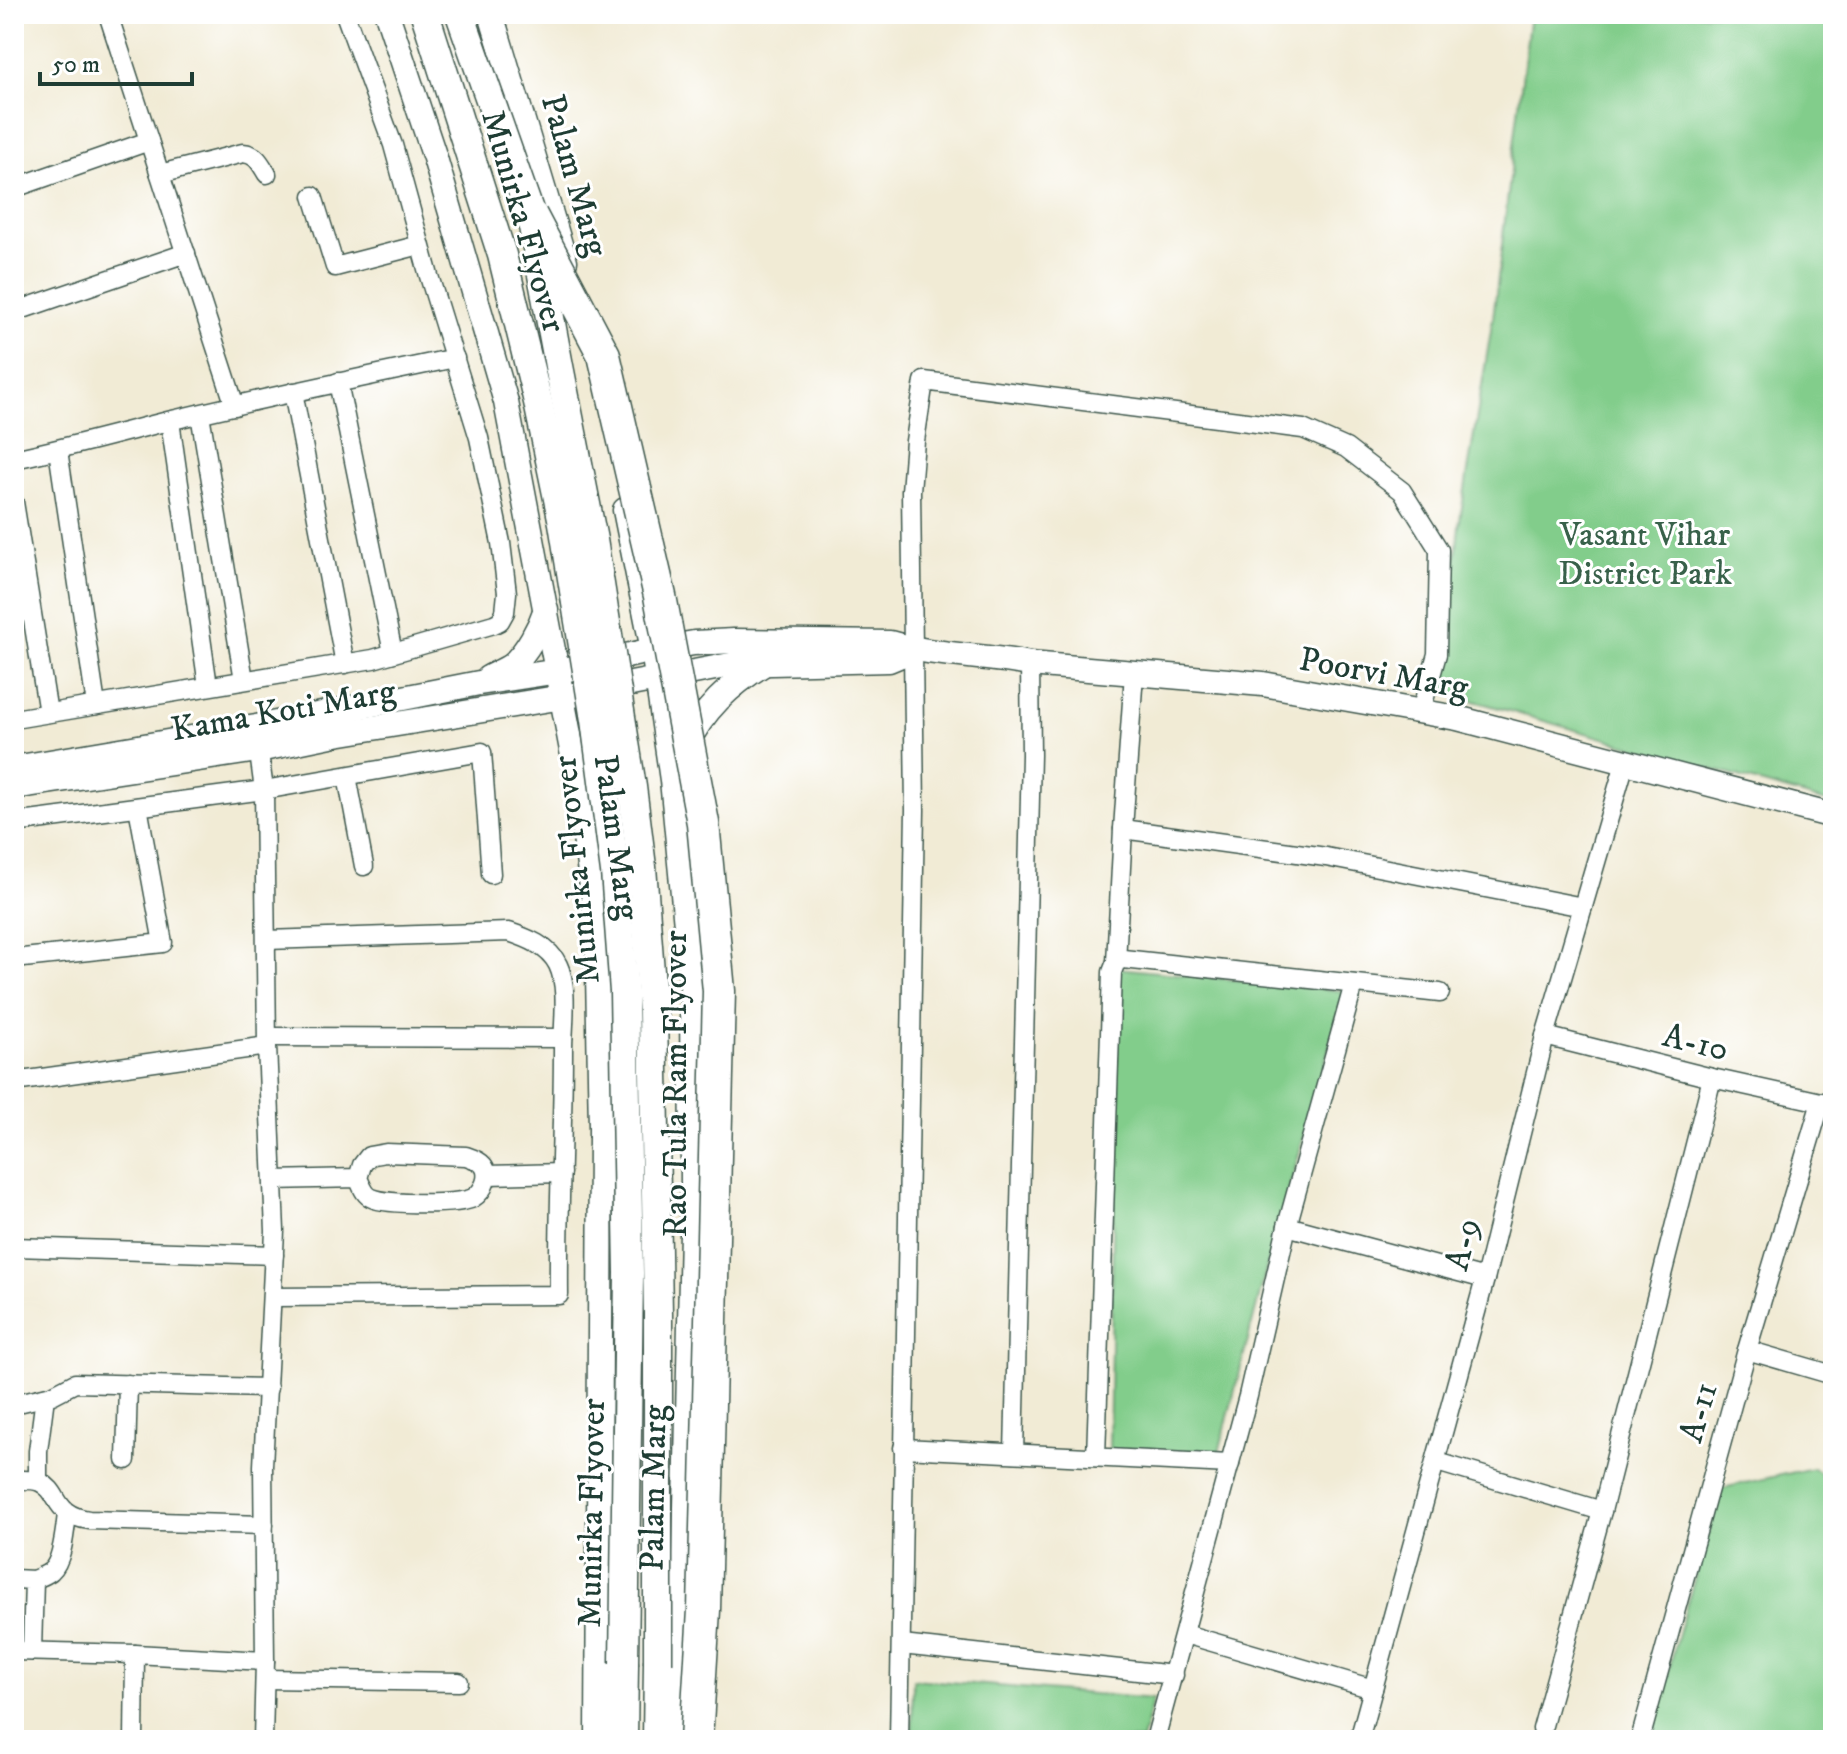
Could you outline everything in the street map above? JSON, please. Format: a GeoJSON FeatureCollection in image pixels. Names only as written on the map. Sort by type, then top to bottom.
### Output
{"type":"FeatureCollection","features":[{"type":"Feature","properties":{"kind":"highway","name":"Rao Tula Ram Flyover"},"geometry":{"type":"LineString","coordinates":[[531,216],[604,355],[660,596],[703,823],[719,991],[704,1610],[696,1740]]}},
{"type":"Feature","properties":{"kind":"main road","name":"Palam Marg"},"geometry":{"type":"LineString","coordinates":[[387,14],[435,158],[506,402],[559,671],[597,922],[601,1128],[598,1740]]}},
{"type":"Feature","properties":{"kind":"main road","name":"Munirka Flyover"},"geometry":{"type":"LineString","coordinates":[[425,14],[502,255],[538,402],[563,523],[595,720],[615,872],[624,992],[629,1273],[623,1740]]}},
{"type":"Feature","properties":{"kind":"main road","name":"Munirka Flyover"},"geometry":{"type":"LineString","coordinates":[[460,14],[531,216],[593,540],[642,867],[653,1011],[658,1314],[657,1740]]}},
{"type":"Feature","properties":{"kind":"main road","name":"Palam Marg"},"geometry":{"type":"LineString","coordinates":[[491,14],[602,384],[653,650],[672,780],[692,987],[693,1165],[681,1740]]}},
{"type":"Feature","properties":{"kind":"main road"},"geometry":{"type":"LineString","coordinates":[[479,683],[512,665],[530,643],[546,609]]}},
{"type":"Feature","properties":{"kind":"main road","name":"Poorvi Marg"},"geometry":{"type":"LineString","coordinates":[[559,671],[694,643],[890,643],[913,650],[1030,664],[1263,684],[1457,718],[1833,816]]}},
{"type":"Feature","properties":{"kind":"main road","name":"Poorvi Marg"},"geometry":{"type":"LineString","coordinates":[[563,697],[736,664],[889,660],[913,650]]}},
{"type":"Feature","properties":{"kind":"main road"},"geometry":{"type":"LineString","coordinates":[[672,780],[701,719],[721,695],[765,663]]}},
{"type":"Feature","properties":{"kind":"main road","name":"Kama Koti Marg"},"geometry":{"type":"LineString","coordinates":[[14,787],[257,739],[479,683],[559,671]]}},
{"type":"Feature","properties":{"kind":"main road","name":"Kama Koti Marg"},"geometry":{"type":"LineString","coordinates":[[14,768],[257,739],[336,734],[563,697]]}},
{"type":"Feature","properties":{"kind":"main road"},"geometry":{"type":"LineString","coordinates":[[519,704],[541,709],[554,719],[571,744]]}},
{"type":"Feature","properties":{"kind":"main road"},"geometry":{"type":"LineString","coordinates":[[588,858],[596,832],[608,822],[626,818],[664,825],[679,847]]}},
{"type":"Feature","properties":{"kind":"street"},"geometry":{"type":"LineString","coordinates":[[108,14],[235,406]]}},
{"type":"Feature","properties":{"kind":"street"},"geometry":{"type":"LineString","coordinates":[[14,719],[373,659],[498,623],[505,612],[507,593],[501,543],[479,438],[393,145],[345,14]]}},
{"type":"Feature","properties":{"kind":"street"},"geometry":{"type":"LineString","coordinates":[[14,188],[149,141]]}},
{"type":"Feature","properties":{"kind":"street"},"geometry":{"type":"LineString","coordinates":[[160,174],[243,153],[257,157],[267,174]]}},
{"type":"Feature","properties":{"kind":"street"},"geometry":{"type":"LineString","coordinates":[[313,196],[335,267],[420,245]]}},
{"type":"Feature","properties":{"kind":"street"},"geometry":{"type":"LineString","coordinates":[[14,312],[186,253]]}},
{"type":"Feature","properties":{"kind":"street"},"geometry":{"type":"LineString","coordinates":[[14,459],[293,392],[455,358]]}},
{"type":"Feature","properties":{"kind":"street"},"geometry":{"type":"LineString","coordinates":[[899,1740],[915,826],[912,478],[924,381],[1303,429],[1346,448],[1402,491],[1439,550],[1437,654],[1421,711]]}},
{"type":"Feature","properties":{"kind":"street"},"geometry":{"type":"LineString","coordinates":[[338,382],[393,653]]}},
{"type":"Feature","properties":{"kind":"street"},"geometry":{"type":"LineString","coordinates":[[293,392],[345,664]]}},
{"type":"Feature","properties":{"kind":"street"},"geometry":{"type":"LineString","coordinates":[[200,414],[244,680]]}},
{"type":"Feature","properties":{"kind":"street"},"geometry":{"type":"LineString","coordinates":[[170,421],[208,686]]}},
{"type":"Feature","properties":{"kind":"street"},"geometry":{"type":"LineString","coordinates":[[58,450],[96,705]]}},
{"type":"Feature","properties":{"kind":"street"},"geometry":{"type":"LineString","coordinates":[[14,502],[48,713]]}},
{"type":"Feature","properties":{"kind":"street"},"geometry":{"type":"LineString","coordinates":[[1014,1453],[1031,755],[1030,664]]}},
{"type":"Feature","properties":{"kind":"street"},"geometry":{"type":"LineString","coordinates":[[1096,1457],[1112,972],[1116,962],[1134,673]]}},
{"type":"Feature","properties":{"kind":"street"},"geometry":{"type":"LineString","coordinates":[[257,739],[264,790],[274,1255],[263,1466],[263,1740]]}},
{"type":"Feature","properties":{"kind":"street"},"geometry":{"type":"LineString","coordinates":[[14,823],[264,790],[482,752],[491,874]]}},
{"type":"Feature","properties":{"kind":"street","name":"A-9"},"geometry":{"type":"LineString","coordinates":[[1359,1740],[1437,1462],[1545,1036],[1625,763]]}},
{"type":"Feature","properties":{"kind":"street"},"geometry":{"type":"LineString","coordinates":[[347,776],[364,866]]}},
{"type":"Feature","properties":{"kind":"street"},"geometry":{"type":"LineString","coordinates":[[14,959],[163,943],[138,807]]}},
{"type":"Feature","properties":{"kind":"street"},"geometry":{"type":"LineString","coordinates":[[1123,829],[1326,857],[1583,907]]}},
{"type":"Feature","properties":{"kind":"street"},"geometry":{"type":"LineString","coordinates":[[267,940],[509,932],[529,939],[546,950],[557,962],[563,978],[559,1295],[273,1297]]}},
{"type":"Feature","properties":{"kind":"street"},"geometry":{"type":"LineString","coordinates":[[1116,962],[1123,959],[1440,993]]}},
{"type":"Feature","properties":{"kind":"street"},"geometry":{"type":"LineString","coordinates":[[1155,1740],[1248,1396],[1287,1226],[1354,984]]}},
{"type":"Feature","properties":{"kind":"street","name":"A-10"},"geometry":{"type":"LineString","coordinates":[[1545,1036],[1827,1104]]}},
{"type":"Feature","properties":{"kind":"street"},"geometry":{"type":"LineString","coordinates":[[14,1082],[268,1042],[563,1038]]}},
{"type":"Feature","properties":{"kind":"street"},"geometry":{"type":"LineString","coordinates":[[1542,1729],[1602,1511],[1712,1078]]}},
{"type":"Feature","properties":{"kind":"street","name":"A-11"},"geometry":{"type":"LineString","coordinates":[[1640,1740],[1747,1350],[1827,1104]]}},
{"type":"Feature","properties":{"kind":"street"},"geometry":{"type":"LineString","coordinates":[[386,1153],[466,1156],[484,1165],[487,1175],[485,1185],[475,1197],[459,1203],[387,1202],[365,1193],[358,1178],[369,1156],[386,1153]]}},
{"type":"Feature","properties":{"kind":"street"},"geometry":{"type":"LineString","coordinates":[[487,1175],[561,1173]]}},
{"type":"Feature","properties":{"kind":"street"},"geometry":{"type":"LineString","coordinates":[[273,1180],[358,1178]]}},
{"type":"Feature","properties":{"kind":"street"},"geometry":{"type":"LineString","coordinates":[[1287,1226],[1485,1279]]}},
{"type":"Feature","properties":{"kind":"street"},"geometry":{"type":"LineString","coordinates":[[14,1247],[274,1255]]}},
{"type":"Feature","properties":{"kind":"street"},"geometry":{"type":"LineString","coordinates":[[1747,1350],[1833,1375]]}},
{"type":"Feature","properties":{"kind":"street"},"geometry":{"type":"LineString","coordinates":[[14,1404],[45,1397],[75,1383],[268,1388]]}},
{"type":"Feature","properties":{"kind":"street"},"geometry":{"type":"LineString","coordinates":[[126,1460],[128,1384]]}},
{"type":"Feature","properties":{"kind":"street"},"geometry":{"type":"LineString","coordinates":[[38,1481],[38,1451],[45,1397]]}},
{"type":"Feature","properties":{"kind":"street"},"geometry":{"type":"LineString","coordinates":[[903,1448],[1230,1464]]}},
{"type":"Feature","properties":{"kind":"street"},"geometry":{"type":"LineString","coordinates":[[1437,1462],[1602,1511]]}},
{"type":"Feature","properties":{"kind":"street"},"geometry":{"type":"LineString","coordinates":[[14,1480],[38,1481],[49,1489],[67,1514],[76,1518],[264,1525]]}},
{"type":"Feature","properties":{"kind":"street"},"geometry":{"type":"LineString","coordinates":[[14,1579],[34,1580],[50,1572],[56,1565],[67,1514]]}},
{"type":"Feature","properties":{"kind":"street"},"geometry":{"type":"LineString","coordinates":[[34,1580],[23,1651],[135,1654],[265,1670],[459,1682]]}},
{"type":"Feature","properties":{"kind":"street"},"geometry":{"type":"LineString","coordinates":[[1185,1634],[1373,1689]]}},
{"type":"Feature","properties":{"kind":"street"},"geometry":{"type":"LineString","coordinates":[[902,1645],[1174,1675]]}},
{"type":"Feature","properties":{"kind":"street"},"geometry":{"type":"LineString","coordinates":[[134,1740],[135,1654]]}},
{"type":"Feature","properties":{"kind":"green space","name":"Vasant Vihar District Park"},"geometry":{"type":"Polygon","coordinates":[[[1530,14],[1833,14],[1833,804],[1443,692],[1459,526],[1493,318],[1530,14]]]}},
{"type":"Feature","properties":{"kind":"green space"},"geometry":{"type":"Polygon","coordinates":[[[1118,968],[1344,991],[1219,1452],[1109,1451],[1118,968]]]}},
{"type":"Feature","properties":{"kind":"green space"},"geometry":{"type":"Polygon","coordinates":[[[1813,1468],[1833,1483],[1833,1740],[1652,1740],[1677,1637],[1722,1488],[1813,1468]]]}},
{"type":"Feature","properties":{"kind":"green space"},"geometry":{"type":"Polygon","coordinates":[[[913,1679],[1153,1699],[1142,1740],[912,1740],[913,1679]]]}}]}
